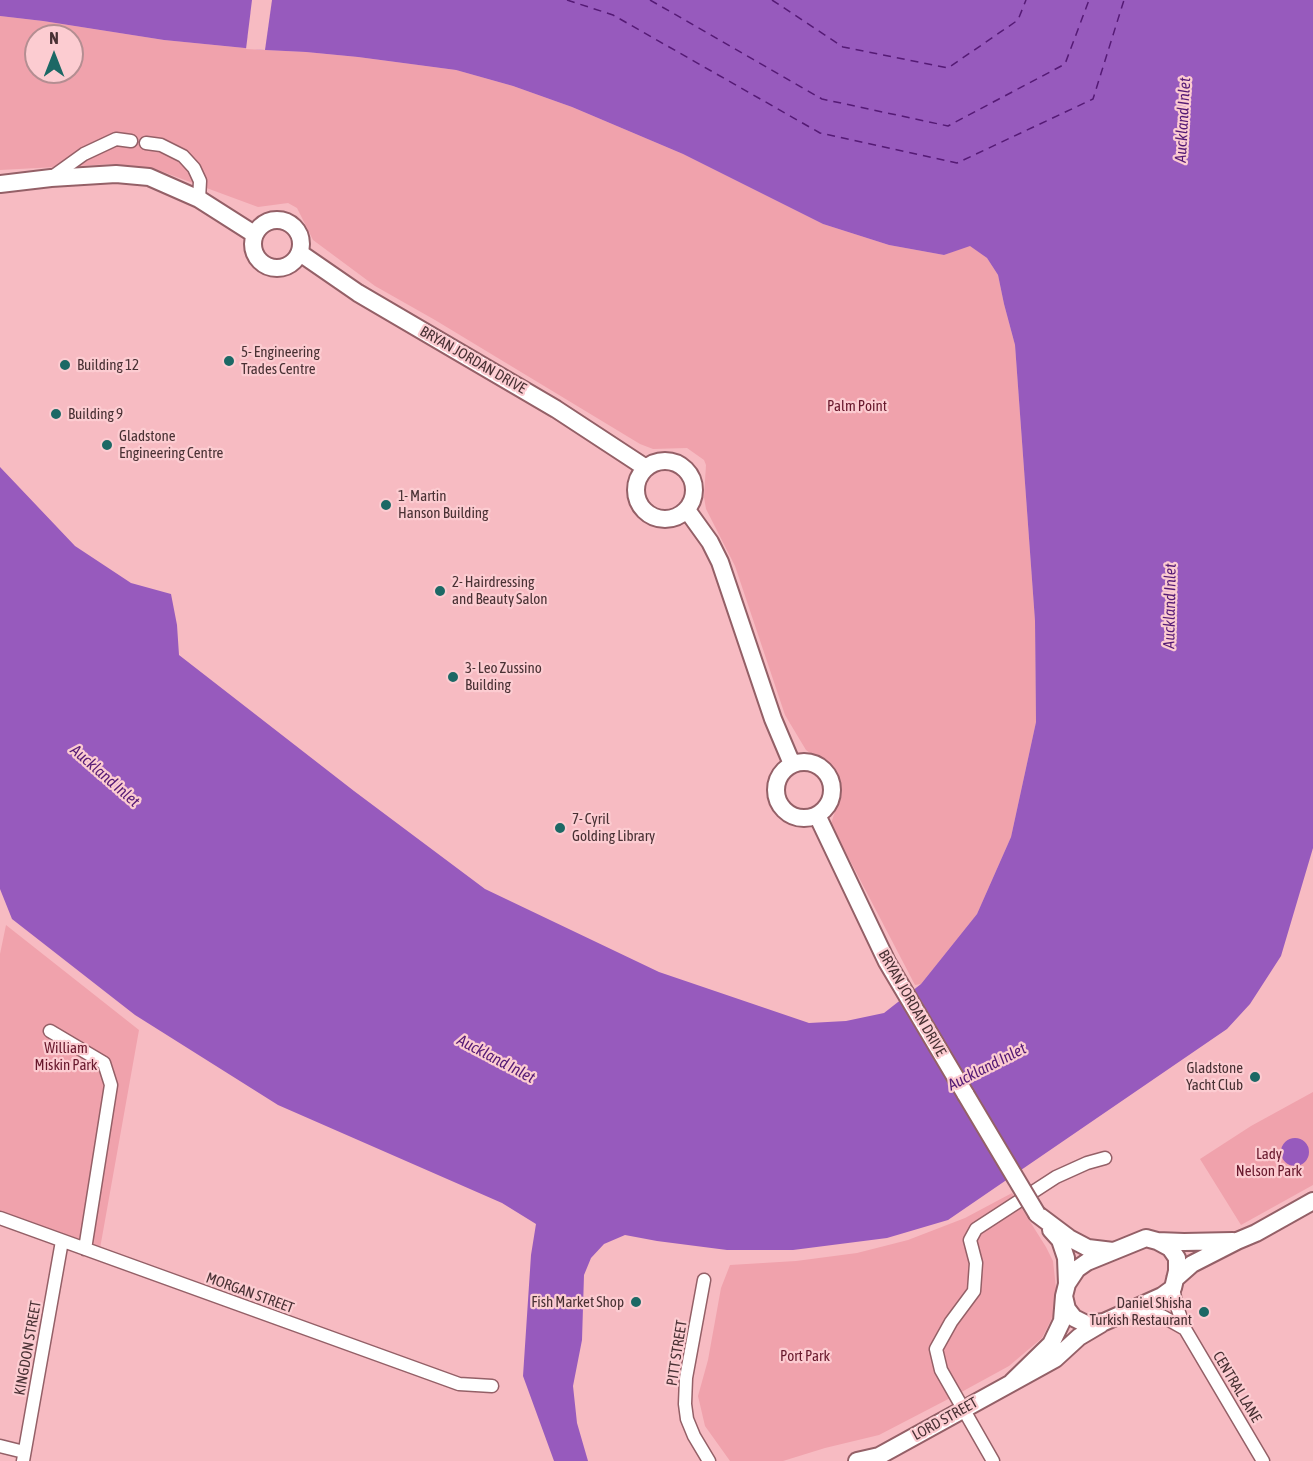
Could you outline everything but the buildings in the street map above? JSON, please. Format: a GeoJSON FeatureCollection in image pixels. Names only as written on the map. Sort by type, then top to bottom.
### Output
{"type":"FeatureCollection","features":[{"type":"Feature","properties":{"kind":"main road"},"geometry":{"type":"LineString","coordinates":[[0,184],[116,174],[149,177],[199,199],[254,234]]}},
{"type":"Feature","properties":{"kind":"main road"},"geometry":{"type":"LineString","coordinates":[[283,220],[291,224],[300,237],[300,253],[295,261],[287,266],[269,267],[256,257],[252,241],[254,234],[266,222],[283,220]]}},
{"type":"Feature","properties":{"kind":"main road","name":"BRYAN JORDAN DRIVE"},"geometry":{"type":"LineString","coordinates":[[300,253],[358,293],[556,409],[646,468]]}},
{"type":"Feature","properties":{"kind":"main road"},"geometry":{"type":"LineString","coordinates":[[670,461],[678,463],[691,475],[695,493],[687,510],[679,517],[669,520],[658,519],[648,515],[641,507],[636,498],[636,487],[639,476],[646,468],[653,463],[670,461]]}},
{"type":"Feature","properties":{"kind":"main road"},"geometry":{"type":"LineString","coordinates":[[687,510],[710,542],[720,562],[773,718],[792,764]]}},
{"type":"Feature","properties":{"kind":"main road"},"geometry":{"type":"LineString","coordinates":[[802,762],[820,767],[831,782],[830,802],[825,810],[817,815],[797,818],[788,814],[781,807],[777,798],[778,778],[792,764],[802,762]]}},
{"type":"Feature","properties":{"kind":"main road","name":"BRYAN JORDAN DRIVE"},"geometry":{"type":"LineString","coordinates":[[817,815],[886,962],[1037,1214],[1060,1240],[1066,1257],[1066,1290]]}},
{"type":"Feature","properties":{"kind":"main road"},"geometry":{"type":"LineString","coordinates":[[1174,1283],[1192,1264],[1256,1233],[1313,1201]]}},
{"type":"Feature","properties":{"kind":"main road","name":"BRYAN JORDAN DRIVE"},"geometry":{"type":"LineString","coordinates":[[1037,1214],[1069,1238],[1088,1248],[1114,1251]]}},
{"type":"Feature","properties":{"kind":"main road"},"geometry":{"type":"LineString","coordinates":[[1104,1322],[1086,1324],[1074,1318],[1067,1308],[1066,1290],[1077,1269],[1087,1262],[1146,1238],[1170,1248],[1176,1258],[1177,1271],[1174,1283]]}},
{"type":"Feature","properties":{"kind":"main road"},"geometry":{"type":"LineString","coordinates":[[1157,1241],[1237,1241]]}},
{"type":"Feature","properties":{"kind":"main road","name":"LORD STREET"},"geometry":{"type":"LineString","coordinates":[[857,1461],[876,1458],[1055,1359],[1079,1337],[1104,1322],[1162,1296],[1174,1283]]}},
{"type":"Feature","properties":{"kind":"main road","name":"LORD STREET"},"geometry":{"type":"LineString","coordinates":[[1012,1382],[1051,1344],[1062,1321],[1066,1290]]}},
{"type":"Feature","properties":{"kind":"street"},"geometry":{"type":"LineString","coordinates":[[51,178],[84,154],[116,139],[131,141]]}},
{"type":"Feature","properties":{"kind":"street"},"geometry":{"type":"LineString","coordinates":[[146,143],[161,145],[183,156],[194,168],[200,181],[199,199]]}},
{"type":"Feature","properties":{"kind":"street"},"geometry":{"type":"LineString","coordinates":[[50,1032],[104,1063],[111,1084],[85,1249]]}},
{"type":"Feature","properties":{"kind":"street"},"geometry":{"type":"LineString","coordinates":[[993,1461],[940,1370],[936,1348],[951,1322],[974,1291],[976,1263],[970,1240],[976,1229],[1056,1177],[1087,1163],[1105,1158]]}},
{"type":"Feature","properties":{"kind":"street","name":"MORGAN STREET"},"geometry":{"type":"LineString","coordinates":[[0,1218],[459,1384],[492,1386]]}},
{"type":"Feature","properties":{"kind":"street","name":"KINGDON STREET"},"geometry":{"type":"LineString","coordinates":[[24,1457],[62,1241]]}},
{"type":"Feature","properties":{"kind":"street","name":"PITT STREET"},"geometry":{"type":"LineString","coordinates":[[704,1280],[686,1378],[686,1404],[687,1419],[709,1461]]}},
{"type":"Feature","properties":{"kind":"street","name":"CENTRAL LANE"},"geometry":{"type":"LineString","coordinates":[[1174,1283],[1176,1307],[1185,1329],[1263,1461]]}},
{"type":"Feature","properties":{"kind":"street"},"geometry":{"type":"LineString","coordinates":[[1131,1311],[1162,1316],[1185,1329]]}},
{"type":"Feature","properties":{"kind":"street"},"geometry":{"type":"LineString","coordinates":[[0,1446],[24,1457]]}},
{"type":"Feature","properties":{"kind":"green space","name":"Palm Point"},"geometry":{"type":"Polygon","coordinates":[[[0,16],[62,24],[24,24],[24,84],[84,84],[84,27],[164,40],[358,57],[456,70],[513,86],[572,107],[683,154],[823,224],[889,245],[944,255],[970,245],[987,258],[998,275],[1015,345],[1035,621],[1036,722],[1011,837],[977,914],[921,984],[915,985],[831,824],[841,792],[831,768],[806,750],[785,715],[735,566],[706,509],[704,460],[687,448],[653,449],[640,444],[375,286],[313,240],[297,208],[288,203],[258,207],[155,169],[113,164],[0,170],[0,16]]]}},
{"type":"Feature","properties":{"kind":"green space","name":"William Miskin Park"},"geometry":{"type":"Polygon","coordinates":[[[6,925],[139,1030],[99,1254],[0,1219],[0,954],[6,925]]]}},
{"type":"Feature","properties":{"kind":"green space","name":"Lady Nelson Park"},"geometry":{"type":"Polygon","coordinates":[[[1313,1092],[1313,1185],[1241,1225],[1200,1159],[1251,1126],[1313,1092]]]}},
{"type":"Feature","properties":{"kind":"green space","name":"Port Park"},"geometry":{"type":"Polygon","coordinates":[[[1012,1193],[1053,1261],[1056,1288],[1055,1312],[1042,1338],[1009,1366],[879,1435],[783,1461],[730,1461],[705,1426],[698,1396],[708,1360],[721,1288],[730,1265],[796,1261],[857,1253],[908,1240],[965,1218],[1012,1193]]]}},
{"type":"Feature","properties":{"kind":"water","name":"Auckland Inlet"},"geometry":{"type":"Polygon","coordinates":[[[0,0],[1313,0],[1313,848],[1281,956],[1250,1004],[1227,1029],[948,1220],[887,1238],[793,1250],[727,1250],[625,1235],[604,1244],[591,1258],[584,1275],[582,1340],[573,1386],[577,1423],[588,1461],[554,1461],[523,1376],[531,1255],[536,1224],[502,1203],[278,1105],[135,1015],[12,919],[0,889],[0,467],[75,546],[131,583],[171,594],[177,625],[179,655],[485,889],[659,972],[809,1023],[846,1021],[884,1013],[921,984],[977,914],[1011,837],[1036,722],[1035,621],[1015,345],[998,275],[987,258],[970,246],[944,255],[889,245],[823,224],[683,154],[572,107],[513,86],[456,70],[358,57],[164,40],[84,27],[84,24],[62,24],[0,16],[0,0]]]}},
{"type":"Feature","properties":{"kind":"water"},"geometry":{"type":"Polygon","coordinates":[[[1295,1138],[1305,1142],[1309,1152],[1305,1162],[1295,1166],[1285,1162],[1281,1152],[1285,1142],[1295,1138]]]}},
{"type":"Feature","properties":{"kind":"pier"},"geometry":{"type":"Polygon","coordinates":[[[252,0],[272,0],[265,50],[246,49],[252,0]]]}},
{"type":"Feature","properties":{"kind":"ferry route"},"geometry":{"type":"LineString","coordinates":[[567,0],[613,15],[820,133],[957,163],[1093,99],[1124,0]]}},
{"type":"Feature","properties":{"kind":"ferry route"},"geometry":{"type":"LineString","coordinates":[[650,0],[822,99],[948,126],[1065,64],[1089,0]]}},
{"type":"Feature","properties":{"kind":"ferry route"},"geometry":{"type":"LineString","coordinates":[[772,0],[843,47],[948,68],[1018,20],[1026,0]]}},
{"type":"Feature","properties":{"kind":"place","name":"5- Engineering Trades Centre"},"geometry":{"type":"Point","coordinates":[229,361]}},
{"type":"Feature","properties":{"kind":"place","name":"Building 12"},"geometry":{"type":"Point","coordinates":[65,365]}},
{"type":"Feature","properties":{"kind":"place","name":"Building 9"},"geometry":{"type":"Point","coordinates":[56,414]}},
{"type":"Feature","properties":{"kind":"place","name":"Gladstone Engineering Centre"},"geometry":{"type":"Point","coordinates":[107,445]}},
{"type":"Feature","properties":{"kind":"place","name":"1- Martin Hanson Building"},"geometry":{"type":"Point","coordinates":[386,505]}},
{"type":"Feature","properties":{"kind":"place","name":"2- Hairdressing and Beauty Salon"},"geometry":{"type":"Point","coordinates":[440,591]}},
{"type":"Feature","properties":{"kind":"place","name":"3- Leo Zussino Building"},"geometry":{"type":"Point","coordinates":[453,677]}},
{"type":"Feature","properties":{"kind":"place","name":"7- Cyril Golding Library"},"geometry":{"type":"Point","coordinates":[560,828]}},
{"type":"Feature","properties":{"kind":"place","name":"Gladstone Yacht Club"},"geometry":{"type":"Point","coordinates":[1255,1077]}},
{"type":"Feature","properties":{"kind":"place","name":"Fish Market Shop"},"geometry":{"type":"Point","coordinates":[636,1302]}},
{"type":"Feature","properties":{"kind":"place","name":"Daniel Shisha Turkish Restaurant"},"geometry":{"type":"Point","coordinates":[1204,1312]}}]}
